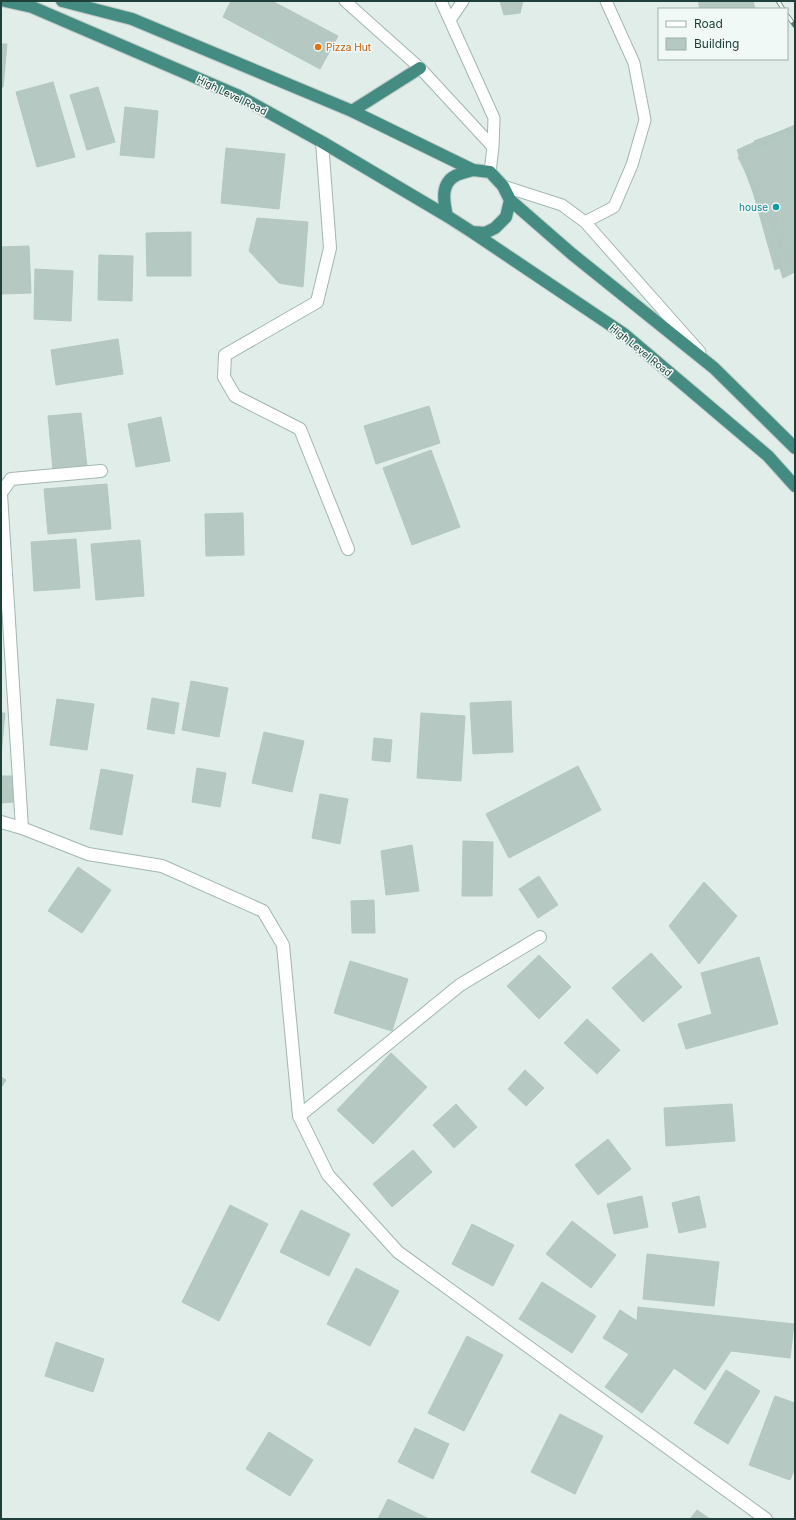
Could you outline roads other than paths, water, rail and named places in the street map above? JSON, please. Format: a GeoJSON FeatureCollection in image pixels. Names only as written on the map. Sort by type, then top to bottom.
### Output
{"type":"FeatureCollection","features":[{"type":"Feature","properties":{"kind":"highway","name":"High Level Road"},"geometry":{"type":"LineString","coordinates":[[5,1],[32,7],[239,96],[322,142],[447,216]]}},
{"type":"Feature","properties":{"kind":"highway"},"geometry":{"type":"LineString","coordinates":[[62,1],[132,19],[352,111],[473,170],[490,172],[503,186],[510,200],[572,254],[714,368],[795,448]]}},
{"type":"Feature","properties":{"kind":"highway"},"geometry":{"type":"LineString","coordinates":[[352,111],[420,68]]}},
{"type":"Feature","properties":{"kind":"highway"},"geometry":{"type":"LineString","coordinates":[[473,170],[454,176],[445,187],[443,200],[447,216],[472,232],[485,233],[495,228],[506,217],[510,200]]}},
{"type":"Feature","properties":{"kind":"highway","name":"High Level Road"},"geometry":{"type":"LineString","coordinates":[[472,232],[624,334],[768,456],[795,486]]}},
{"type":"Feature","properties":{"kind":"street"},"geometry":{"type":"LineString","coordinates":[[322,142],[330,248],[318,302],[225,355],[224,377],[235,396],[300,429],[348,549]]}},
{"type":"Feature","properties":{"kind":"street"},"geometry":{"type":"LineString","coordinates":[[22,828],[1,494],[11,479],[102,471]]}},
{"type":"Feature","properties":{"kind":"street"},"geometry":{"type":"LineString","coordinates":[[1,822],[22,828],[88,854],[162,866],[263,911],[283,945],[299,1116],[328,1175],[398,1252],[766,1519]]}},
{"type":"Feature","properties":{"kind":"street"},"geometry":{"type":"LineString","coordinates":[[299,1116],[460,984],[540,937]]}},
{"type":"Feature","properties":{"kind":"lane"},"geometry":{"type":"LineString","coordinates":[[345,1],[420,68],[494,147]]}},
{"type":"Feature","properties":{"kind":"lane"},"geometry":{"type":"LineString","coordinates":[[440,1],[494,118],[494,147],[490,172]]}},
{"type":"Feature","properties":{"kind":"lane"},"geometry":{"type":"LineString","coordinates":[[450,20],[463,1]]}},
{"type":"Feature","properties":{"kind":"lane"},"geometry":{"type":"LineString","coordinates":[[585,222],[614,207],[632,165],[645,120],[634,63],[606,1]]}},
{"type":"Feature","properties":{"kind":"lane"},"geometry":{"type":"LineString","coordinates":[[503,186],[562,205],[585,222],[714,368]]}},
{"type":"Feature","properties":{"kind":"railway"},"geometry":{"type":"LineString","coordinates":[[778,1],[782,8]]}},
{"type":"Feature","properties":{"kind":"railway"},"geometry":{"type":"LineString","coordinates":[[788,16],[795,26]]}},
{"type":"Feature","properties":{"kind":"place","name":"Pizza Hut"},"geometry":{"type":"Point","coordinates":[318,47]}},
{"type":"Feature","properties":{"kind":"place","name":"house"},"geometry":{"type":"Point","coordinates":[776,207]}}]}
